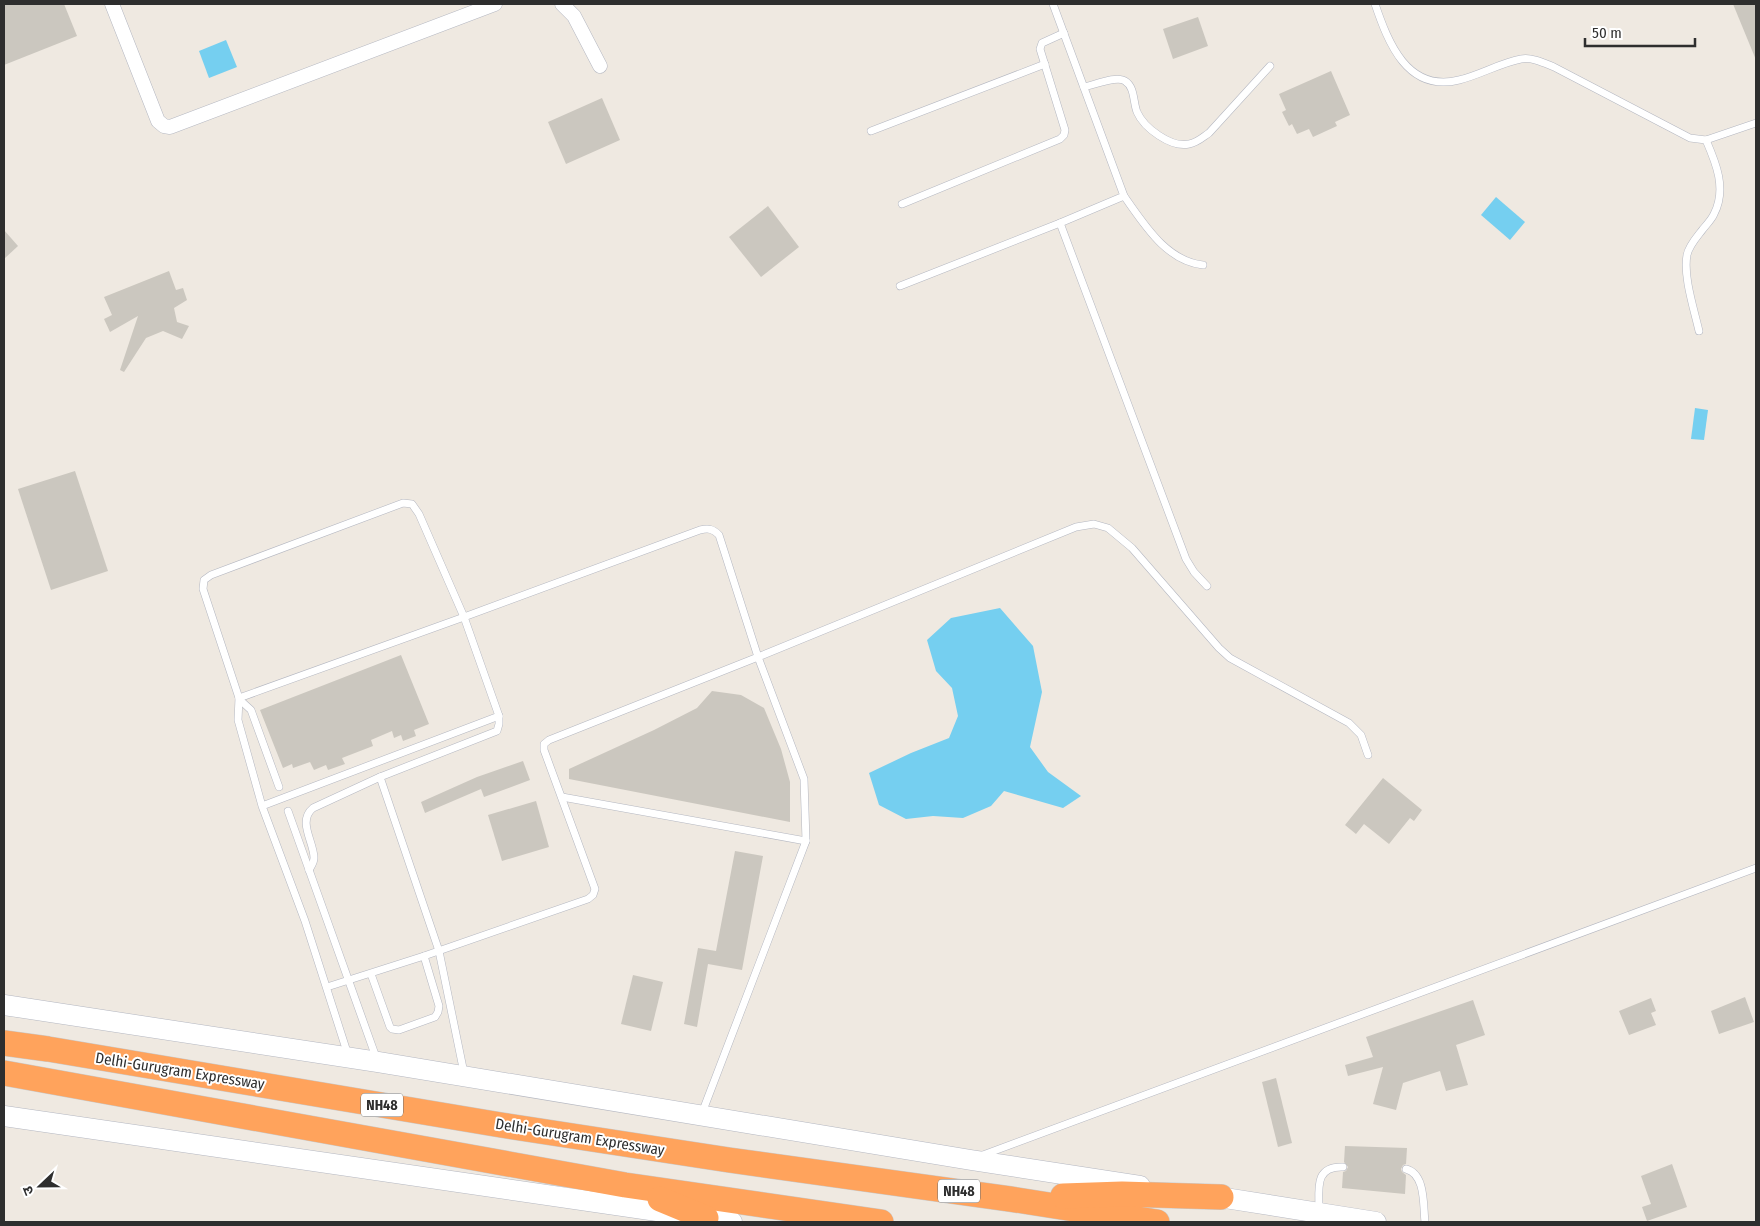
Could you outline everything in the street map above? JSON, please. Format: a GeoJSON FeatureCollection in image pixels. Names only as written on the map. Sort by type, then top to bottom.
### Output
{"type":"FeatureCollection","features":[{"type":"Feature","properties":{"kind":"highway","name":"Delhi-Gurugram Expressway"},"geometry":{"type":"LineString","coordinates":[[4,1044],[48,1049],[520,1128],[737,1161],[1010,1198],[1157,1222]]}},
{"type":"Feature","properties":{"kind":"highway","name":"Delhi-Gurugram Expressway"},"geometry":{"type":"LineString","coordinates":[[4,1073],[625,1185],[881,1222]]}},
{"type":"Feature","properties":{"kind":"highway"},"geometry":{"type":"LineString","coordinates":[[625,1185],[697,1219]]}},
{"type":"Feature","properties":{"kind":"highway"},"geometry":{"type":"LineString","coordinates":[[1010,1198],[1122,1194],[1221,1197]]}},
{"type":"Feature","properties":{"kind":"main road"},"geometry":{"type":"LineString","coordinates":[[4,1005],[378,1062],[971,1160],[1376,1222]]}},
{"type":"Feature","properties":{"kind":"main road"},"geometry":{"type":"LineString","coordinates":[[4,1116],[697,1219],[732,1222]]}},
{"type":"Feature","properties":{"kind":"street"},"geometry":{"type":"LineString","coordinates":[[112,4],[158,121],[164,126],[170,127],[496,4]]}},
{"type":"Feature","properties":{"kind":"street"},"geometry":{"type":"LineString","coordinates":[[562,4],[574,16],[600,66]]}},
{"type":"Feature","properties":{"kind":"lane"},"geometry":{"type":"LineString","coordinates":[[1053,4],[1124,196],[1156,239],[1169,251],[1183,260],[1203,265]]}},
{"type":"Feature","properties":{"kind":"lane"},"geometry":{"type":"LineString","coordinates":[[1375,4],[1392,47],[1404,65],[1433,81],[1447,82],[1459,80],[1522,59],[1539,61],[1690,138],[1706,140],[1756,123]]}},
{"type":"Feature","properties":{"kind":"lane"},"geometry":{"type":"LineString","coordinates":[[902,204],[1060,139],[1064,135],[1065,130],[1040,49],[1042,43],[1064,33]]}},
{"type":"Feature","properties":{"kind":"lane"},"geometry":{"type":"LineString","coordinates":[[870,131],[1045,64]]}},
{"type":"Feature","properties":{"kind":"lane"},"geometry":{"type":"LineString","coordinates":[[1084,87],[1120,79],[1127,81],[1132,91],[1136,110],[1149,128],[1158,135],[1177,144],[1189,145],[1209,132],[1270,66]]}},
{"type":"Feature","properties":{"kind":"lane"},"geometry":{"type":"LineString","coordinates":[[1699,330],[1686,264],[1687,253],[1691,244],[1714,215],[1720,198],[1716,162],[1706,140]]}},
{"type":"Feature","properties":{"kind":"lane"},"geometry":{"type":"LineString","coordinates":[[900,286],[1124,196]]}},
{"type":"Feature","properties":{"kind":"lane"},"geometry":{"type":"LineString","coordinates":[[1060,223],[1186,559],[1194,572],[1207,586]]}},
{"type":"Feature","properties":{"kind":"lane"},"geometry":{"type":"LineString","coordinates":[[279,787],[251,710],[240,699],[203,589],[204,580],[211,574],[403,503],[412,504],[419,514],[464,617],[499,716],[499,724],[497,731],[380,777],[312,808],[307,812],[306,819],[314,858],[309,870]]}},
{"type":"Feature","properties":{"kind":"lane"},"geometry":{"type":"LineString","coordinates":[[326,987],[371,974],[588,900],[593,895],[595,889],[544,750],[544,744],[549,740],[1076,527],[1094,524],[1108,528],[1132,548],[1219,648],[1230,658],[1349,723],[1361,735],[1368,755]]}},
{"type":"Feature","properties":{"kind":"lane"},"geometry":{"type":"LineString","coordinates":[[240,699],[700,530],[710,529],[718,535],[758,657],[804,779],[806,841],[701,1115]]}},
{"type":"Feature","properties":{"kind":"lane"},"geometry":{"type":"LineString","coordinates":[[240,699],[238,720],[262,806],[305,921],[349,1058]]}},
{"type":"Feature","properties":{"kind":"lane"},"geometry":{"type":"LineString","coordinates":[[262,806],[499,716]]}},
{"type":"Feature","properties":{"kind":"lane"},"geometry":{"type":"LineString","coordinates":[[380,777],[439,950],[465,1076]]}},
{"type":"Feature","properties":{"kind":"lane"},"geometry":{"type":"LineString","coordinates":[[562,797],[806,841]]}},
{"type":"Feature","properties":{"kind":"lane"},"geometry":{"type":"LineString","coordinates":[[288,811],[378,1062]]}},
{"type":"Feature","properties":{"kind":"lane"},"geometry":{"type":"LineString","coordinates":[[971,1160],[1756,868]]}},
{"type":"Feature","properties":{"kind":"lane"},"geometry":{"type":"LineString","coordinates":[[371,974],[390,1027],[395,1030],[402,1029],[434,1016],[438,1012],[439,1006],[424,956]]}},
{"type":"Feature","properties":{"kind":"lane"},"geometry":{"type":"LineString","coordinates":[[1319,1213],[1320,1185],[1324,1173],[1331,1167],[1343,1167]]}},
{"type":"Feature","properties":{"kind":"lane"},"geometry":{"type":"LineString","coordinates":[[1406,1169],[1415,1173],[1419,1179],[1422,1188],[1425,1222]]}},
{"type":"Feature","properties":{"kind":"water"},"geometry":{"type":"Polygon","coordinates":[[[226,40],[237,67],[209,78],[199,51],[226,40]]]}},
{"type":"Feature","properties":{"kind":"water"},"geometry":{"type":"Polygon","coordinates":[[[1496,197],[1525,222],[1510,240],[1481,215],[1496,197]]]}},
{"type":"Feature","properties":{"kind":"water"},"geometry":{"type":"Polygon","coordinates":[[[1695,408],[1708,410],[1704,440],[1691,439],[1695,408]]]}},
{"type":"Feature","properties":{"kind":"water"},"geometry":{"type":"Polygon","coordinates":[[[1000,608],[1033,646],[1042,692],[1030,747],[1048,772],[1081,796],[1063,808],[1004,791],[991,806],[963,818],[933,816],[906,819],[879,805],[869,773],[949,738],[958,716],[952,688],[936,671],[927,640],[951,618],[1000,608]]]}},
{"type":"Feature","properties":{"kind":"building"},"geometry":{"type":"Polygon","coordinates":[[[4,4],[64,4],[77,36],[4,65],[4,4]]]}},
{"type":"Feature","properties":{"kind":"building"},"geometry":{"type":"Polygon","coordinates":[[[1733,4],[1756,4],[1756,60],[1733,4]]]}},
{"type":"Feature","properties":{"kind":"building"},"geometry":{"type":"Polygon","coordinates":[[[1198,17],[1208,46],[1173,59],[1163,29],[1198,17]]]}},
{"type":"Feature","properties":{"kind":"building"},"geometry":{"type":"Polygon","coordinates":[[[1331,71],[1350,115],[1335,122],[1337,126],[1313,137],[1309,129],[1297,134],[1292,124],[1289,126],[1282,112],[1286,110],[1279,94],[1331,71]]]}},
{"type":"Feature","properties":{"kind":"building"},"geometry":{"type":"Polygon","coordinates":[[[602,98],[620,140],[566,164],[548,122],[602,98]]]}},
{"type":"Feature","properties":{"kind":"building"},"geometry":{"type":"Polygon","coordinates":[[[768,206],[799,247],[761,277],[729,237],[768,206]]]}},
{"type":"Feature","properties":{"kind":"building"},"geometry":{"type":"Polygon","coordinates":[[[4,230],[18,246],[4,259],[4,230]]]}},
{"type":"Feature","properties":{"kind":"building"},"geometry":{"type":"Polygon","coordinates":[[[169,271],[176,290],[183,288],[187,300],[174,308],[177,322],[189,326],[182,339],[163,331],[146,338],[124,372],[120,370],[138,316],[110,332],[104,319],[112,315],[104,297],[169,271]]]}},
{"type":"Feature","properties":{"kind":"building"},"geometry":{"type":"Polygon","coordinates":[[[75,471],[108,571],[51,590],[18,489],[75,471]]]}},
{"type":"Feature","properties":{"kind":"building"},"geometry":{"type":"Polygon","coordinates":[[[401,655],[429,724],[414,730],[416,736],[403,741],[401,735],[394,738],[392,731],[371,740],[373,746],[342,758],[345,764],[328,770],[326,765],[314,770],[310,762],[293,768],[292,764],[283,768],[260,710],[401,655]]]}},
{"type":"Feature","properties":{"kind":"building"},"geometry":{"type":"Polygon","coordinates":[[[712,691],[741,695],[764,708],[781,749],[790,782],[790,822],[569,779],[569,769],[697,708],[712,691]]]}},
{"type":"Feature","properties":{"kind":"building"},"geometry":{"type":"Polygon","coordinates":[[[523,761],[530,780],[484,797],[481,789],[425,813],[421,802],[477,777],[523,761]]]}},
{"type":"Feature","properties":{"kind":"building"},"geometry":{"type":"Polygon","coordinates":[[[1383,778],[1422,810],[1414,821],[1410,818],[1389,844],[1364,824],[1356,834],[1345,825],[1383,778]]]}},
{"type":"Feature","properties":{"kind":"building"},"geometry":{"type":"Polygon","coordinates":[[[536,801],[549,847],[502,861],[488,815],[536,801]]]}},
{"type":"Feature","properties":{"kind":"building"},"geometry":{"type":"Polygon","coordinates":[[[735,851],[763,856],[742,970],[708,964],[697,1027],[684,1024],[698,948],[716,951],[735,851]]]}},
{"type":"Feature","properties":{"kind":"building"},"geometry":{"type":"Polygon","coordinates":[[[633,975],[663,982],[651,1031],[621,1024],[633,975]]]}},
{"type":"Feature","properties":{"kind":"building"},"geometry":{"type":"Polygon","coordinates":[[[1745,997],[1754,1022],[1719,1034],[1711,1011],[1745,997]]]}},
{"type":"Feature","properties":{"kind":"building"},"geometry":{"type":"Polygon","coordinates":[[[1651,998],[1656,1011],[1651,1013],[1656,1025],[1629,1035],[1619,1011],[1651,998]]]}},
{"type":"Feature","properties":{"kind":"building"},"geometry":{"type":"Polygon","coordinates":[[[1473,1000],[1485,1035],[1456,1045],[1468,1085],[1446,1091],[1440,1071],[1403,1083],[1396,1110],[1373,1104],[1383,1067],[1348,1076],[1345,1065],[1373,1057],[1366,1037],[1473,1000]]]}},
{"type":"Feature","properties":{"kind":"building"},"geometry":{"type":"Polygon","coordinates":[[[1276,1078],[1292,1143],[1278,1147],[1262,1082],[1276,1078]]]}},
{"type":"Feature","properties":{"kind":"building"},"geometry":{"type":"Polygon","coordinates":[[[1345,1146],[1407,1148],[1406,1164],[1401,1169],[1406,1175],[1405,1194],[1342,1188],[1343,1172],[1348,1167],[1344,1162],[1345,1146]]]}},
{"type":"Feature","properties":{"kind":"building"},"geometry":{"type":"Polygon","coordinates":[[[1672,1164],[1687,1207],[1647,1221],[1642,1207],[1651,1204],[1641,1176],[1672,1164]]]}}]}
